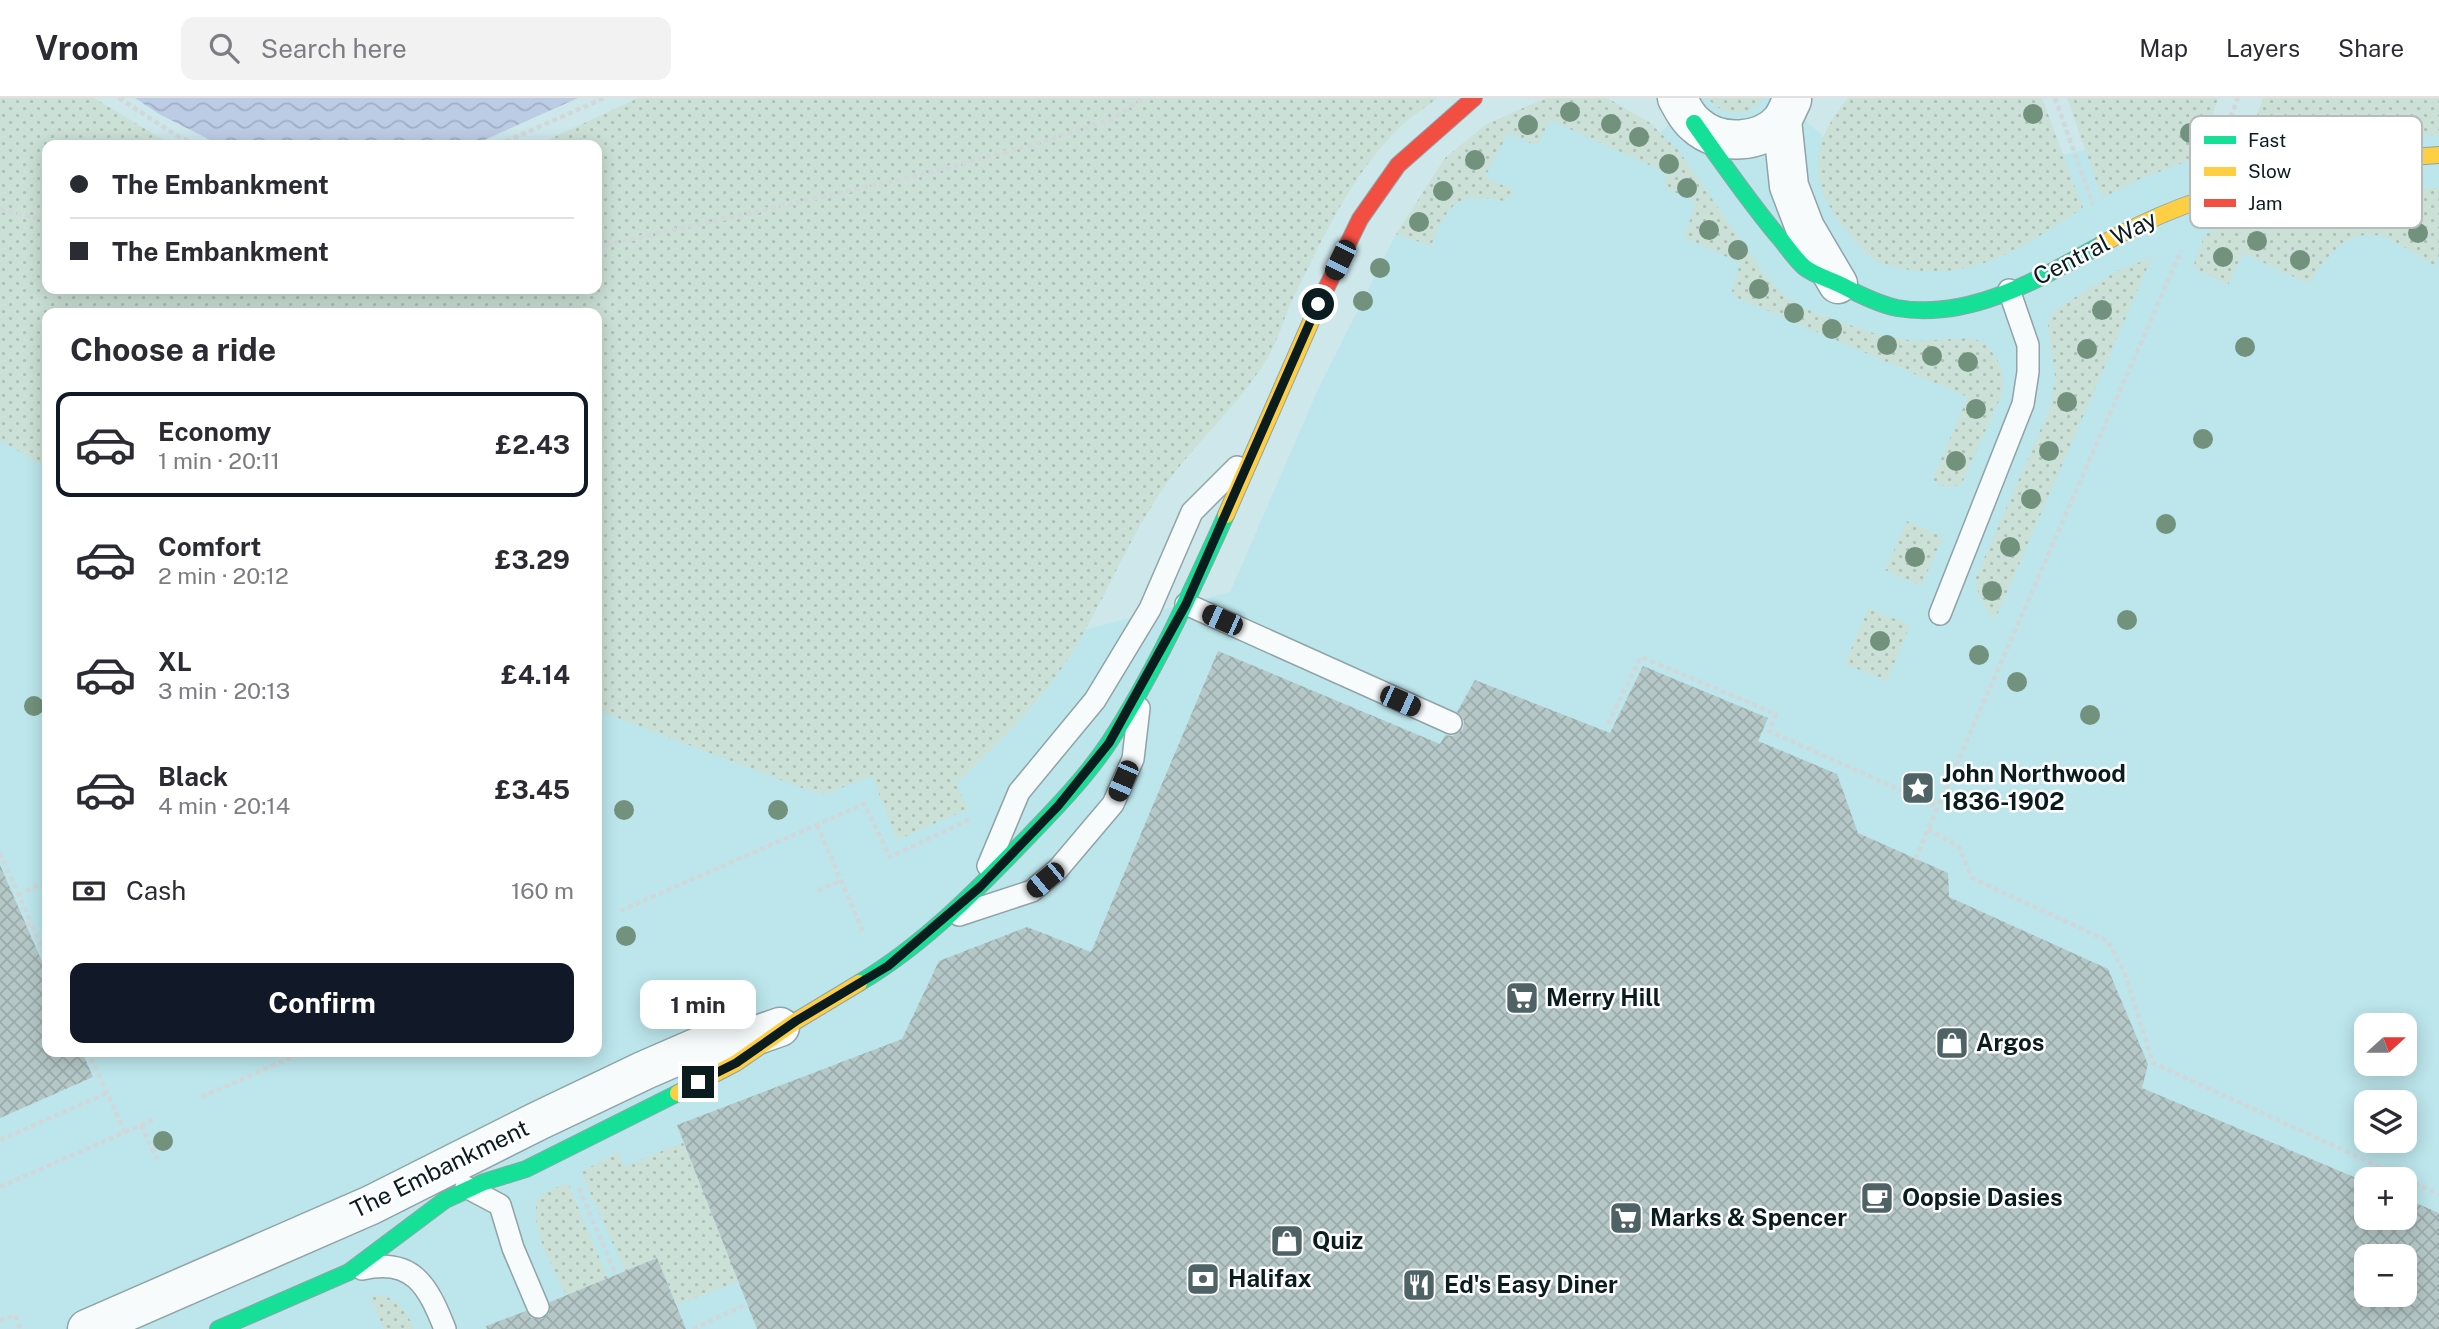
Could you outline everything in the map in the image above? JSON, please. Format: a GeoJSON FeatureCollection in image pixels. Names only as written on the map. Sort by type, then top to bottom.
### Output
{"type":"FeatureCollection","features":[{"type":"Feature","properties":{"kind":"street","name":"The Embankment"},"geometry":{"type":"LineString","coordinates":[[218,1329],[349,1272],[445,1200],[526,1169],[736,1063],[796,1021],[888,966],[980,887],[1058,806],[1109,743],[1141,688],[1186,604],[1275,407],[1307,328],[1360,219],[1398,165],[1443,123],[1475,98]]}},
{"type":"Feature","properties":{"kind":"street","name":"The Embankment"},"geometry":{"type":"LineString","coordinates":[[1443,123],[1491,98]]}},
{"type":"Feature","properties":{"kind":"street"},"geometry":{"type":"LineString","coordinates":[[1680,108],[1703,131],[1723,139],[1749,139],[1765,133],[1790,104]]}},
{"type":"Feature","properties":{"kind":"street"},"geometry":{"type":"LineString","coordinates":[[1790,104],[1789,186],[1805,228],[1838,284]]}},
{"type":"Feature","properties":{"kind":"street","name":"Central Way"},"geometry":{"type":"LineString","coordinates":[[1680,108],[1759,214],[1806,269],[1864,298],[1904,309],[1944,309],[1986,300],[2066,264],[2172,209],[2190,203]]}},
{"type":"Feature","properties":{"kind":"street","name":"The Embankment"},"geometry":{"type":"LineString","coordinates":[[87,1329],[371,1205],[538,1121],[698,1047],[734,1043],[796,1021]]}},
{"type":"Feature","properties":{"kind":"lane"},"geometry":{"type":"LineString","coordinates":[[1940,614],[2023,404],[2028,372],[2028,345],[2009,290]]}},
{"type":"Feature","properties":{"kind":"lane"},"geometry":{"type":"LineString","coordinates":[[980,887],[1019,792],[1095,700],[1150,610],[1192,512],[1254,450]]}},
{"type":"Feature","properties":{"kind":"lane"},"geometry":{"type":"LineString","coordinates":[[1186,604],[1451,723]]}},
{"type":"Feature","properties":{"kind":"lane"},"geometry":{"type":"LineString","coordinates":[[944,920],[1032,891],[1058,869],[1113,804],[1133,759],[1141,688]]}},
{"type":"Feature","properties":{"kind":"lane"},"geometry":{"type":"LineString","coordinates":[[500,1205],[526,1169]]}},
{"type":"Feature","properties":{"kind":"lane"},"geometry":{"type":"LineString","coordinates":[[371,1205],[407,1196],[442,1181],[471,1188],[500,1205],[513,1248],[538,1307]]}},
{"type":"Feature","properties":{"kind":"lane"},"geometry":{"type":"LineString","coordinates":[[349,1272],[381,1265],[399,1266],[424,1285],[445,1329]]}},
{"type":"Feature","properties":{"kind":"path"},"geometry":{"type":"LineString","coordinates":[[118,98],[188,140]]}},
{"type":"Feature","properties":{"kind":"path"},"geometry":{"type":"LineString","coordinates":[[509,140],[604,98]]}},
{"type":"Feature","properties":{"kind":"path"},"geometry":{"type":"LineString","coordinates":[[602,246],[916,176],[1039,143],[1112,119],[1143,98]]}},
{"type":"Feature","properties":{"kind":"path"},"geometry":{"type":"LineString","coordinates":[[2054,98],[2093,205]]}},
{"type":"Feature","properties":{"kind":"path"},"geometry":{"type":"LineString","coordinates":[[2231,116],[2238,98]]}},
{"type":"Feature","properties":{"kind":"path"},"geometry":{"type":"LineString","coordinates":[[0,210],[42,219]]}},
{"type":"Feature","properties":{"kind":"path"},"geometry":{"type":"LineString","coordinates":[[1915,859],[2181,250]]}},
{"type":"Feature","properties":{"kind":"path"},"geometry":{"type":"LineString","coordinates":[[1608,724],[1641,657],[1776,714],[1769,731],[1938,807]]}},
{"type":"Feature","properties":{"kind":"path"},"geometry":{"type":"LineString","coordinates":[[1612,696],[1620,699]]}},
{"type":"Feature","properties":{"kind":"path"},"geometry":{"type":"LineString","coordinates":[[620,911],[864,804],[890,857],[974,818]]}},
{"type":"Feature","properties":{"kind":"path"},"geometry":{"type":"LineString","coordinates":[[817,825],[866,937]]}},
{"type":"Feature","properties":{"kind":"path"},"geometry":{"type":"LineString","coordinates":[[1928,829],[1959,847],[1972,878],[2108,941],[2126,974],[2153,1063],[2439,1194]]}},
{"type":"Feature","properties":{"kind":"path"},"geometry":{"type":"LineString","coordinates":[[0,853],[28,924],[42,951]]}},
{"type":"Feature","properties":{"kind":"path"},"geometry":{"type":"LineString","coordinates":[[818,891],[841,880]]}},
{"type":"Feature","properties":{"kind":"path"},"geometry":{"type":"LineString","coordinates":[[18,895],[42,883]]}},
{"type":"Feature","properties":{"kind":"path"},"geometry":{"type":"LineString","coordinates":[[90,1057],[125,1132]]}},
{"type":"Feature","properties":{"kind":"path"},"geometry":{"type":"LineString","coordinates":[[201,1097],[293,1057]]}},
{"type":"Feature","properties":{"kind":"path"},"geometry":{"type":"LineString","coordinates":[[0,1140],[107,1093]]}},
{"type":"Feature","properties":{"kind":"path"},"geometry":{"type":"LineString","coordinates":[[0,1187],[156,1118]]}},
{"type":"Feature","properties":{"kind":"path"},"geometry":{"type":"LineString","coordinates":[[141,1125],[157,1159]]}},
{"type":"Feature","properties":{"kind":"path"},"geometry":{"type":"LineString","coordinates":[[577,1183],[616,1275]]}},
{"type":"Feature","properties":{"kind":"path"},"geometry":{"type":"LineString","coordinates":[[693,1329],[747,1304]]}},
{"type":"Feature","properties":{"kind":"path"},"geometry":{"type":"LineString","coordinates":[[0,1321],[15,1315],[20,1328]]}},
{"type":"Feature","properties":{"kind":"shaded area"},"geometry":{"type":"Polygon","coordinates":[[[1695,98],[1779,98],[1822,135],[1862,163],[1976,149],[2065,154],[2190,128],[2190,228],[2422,228],[2422,125],[2439,126],[2439,1329],[0,1329],[0,429],[42,442],[42,1057],[602,1057],[602,599],[887,681],[1230,592],[1320,385],[1396,234],[1475,138],[1589,99],[1658,135],[1695,98]]]}},
{"type":"Feature","properties":{"kind":"green space"},"geometry":{"type":"Polygon","coordinates":[[[0,98],[94,98],[164,140],[42,140],[42,294],[602,294],[602,140],[548,140],[638,98],[1437,98],[1399,128],[1351,188],[1313,257],[1268,357],[1244,392],[1162,490],[1138,528],[1063,667],[1020,720],[956,783],[968,809],[897,840],[872,776],[826,794],[802,788],[602,712],[602,308],[42,308],[42,465],[0,440],[0,98]]]}},
{"type":"Feature","properties":{"kind":"green space"},"geometry":{"type":"Polygon","coordinates":[[[1546,98],[1607,98],[1649,122],[1678,150],[1765,275],[1788,299],[1817,314],[1882,336],[1916,341],[1973,338],[1987,345],[2003,374],[2003,392],[1961,485],[1946,487],[1932,480],[1968,397],[1731,295],[1740,263],[1684,237],[1696,202],[1666,188],[1665,172],[1550,120],[1537,146],[1508,133],[1485,177],[1515,191],[1504,201],[1475,198],[1456,204],[1443,220],[1431,246],[1396,234],[1445,158],[1485,125],[1546,98]]]}},
{"type":"Feature","properties":{"kind":"green space"},"geometry":{"type":"Polygon","coordinates":[[[1708,98],[1763,98],[1751,110],[1736,113],[1720,109],[1708,98]]]}},
{"type":"Feature","properties":{"kind":"green space"},"geometry":{"type":"Polygon","coordinates":[[[1848,98],[2042,98],[2083,208],[2022,246],[1973,266],[1955,270],[1907,270],[1876,261],[1867,255],[1836,217],[1820,183],[1818,166],[1825,133],[1848,98]]]}},
{"type":"Feature","properties":{"kind":"green space"},"geometry":{"type":"Polygon","coordinates":[[[2067,98],[2218,98],[2212,116],[2190,116],[2190,160],[2140,179],[2102,198],[2067,98]]]}},
{"type":"Feature","properties":{"kind":"green space"},"geometry":{"type":"Polygon","coordinates":[[[2263,98],[2439,98],[2439,135],[2422,136],[2422,116],[2256,116],[2263,98]]]}},
{"type":"Feature","properties":{"kind":"green space"},"geometry":{"type":"Polygon","coordinates":[[[2439,188],[2439,257],[2434,265],[2393,241],[2369,235],[2358,236],[2338,247],[2329,255],[2309,284],[2243,253],[2228,285],[2193,267],[2205,234],[2220,228],[2422,228],[2422,189],[2439,188]]]}},
{"type":"Feature","properties":{"kind":"green space"},"geometry":{"type":"Polygon","coordinates":[[[2152,257],[1995,620],[1981,600],[1976,577],[2050,408],[2055,378],[2048,326],[2053,311],[2117,271],[2152,257]]]}},
{"type":"Feature","properties":{"kind":"green space"},"geometry":{"type":"Polygon","coordinates":[[[1907,521],[1943,537],[1921,586],[1885,570],[1907,521]]]}},
{"type":"Feature","properties":{"kind":"green space"},"geometry":{"type":"Polygon","coordinates":[[[1868,608],[1910,625],[1887,681],[1845,664],[1868,608]]]}},
{"type":"Feature","properties":{"kind":"green space"},"geometry":{"type":"Polygon","coordinates":[[[683,1142],[739,1281],[677,1305],[657,1258],[625,1271],[581,1172],[618,1152],[624,1167],[683,1142]]]}},
{"type":"Feature","properties":{"kind":"green space"},"geometry":{"type":"Polygon","coordinates":[[[568,1183],[608,1278],[566,1295],[544,1248],[536,1212],[537,1199],[568,1183]]]}},
{"type":"Feature","properties":{"kind":"green space"},"geometry":{"type":"Polygon","coordinates":[[[380,1295],[402,1307],[414,1329],[384,1329],[370,1297],[380,1295]]]}},
{"type":"Feature","properties":{"kind":"water"},"geometry":{"type":"Polygon","coordinates":[[[135,98],[578,98],[484,140],[210,140],[159,114],[135,98]]]}},
{"type":"Feature","properties":{"kind":"building","name":"Merry Hill"},"geometry":{"type":"Polygon","coordinates":[[[1218,651],[1440,744],[1445,735],[1453,736],[1463,729],[1464,721],[1457,712],[1475,680],[1610,733],[1643,666],[1768,718],[1758,741],[1837,774],[1858,833],[1948,873],[1949,897],[2108,969],[2148,1064],[2142,1088],[2354,1177],[2354,1230],[2417,1230],[2417,1204],[2439,1213],[2439,1329],[757,1329],[677,1125],[902,1039],[939,961],[1027,927],[1091,952],[1218,651]]]}},
{"type":"Feature","properties":{"kind":"building"},"geometry":{"type":"Polygon","coordinates":[[[0,865],[42,962],[42,1057],[84,1057],[93,1077],[0,1118],[0,865]]]}},
{"type":"Feature","properties":{"kind":"building"},"geometry":{"type":"Polygon","coordinates":[[[657,1258],[686,1329],[487,1329],[486,1326],[526,1311],[531,1318],[542,1319],[549,1314],[550,1302],[657,1258]]]}},
{"type":"Feature","properties":{"kind":"traffic: fast"},"geometry":{"type":"LineString","coordinates":[[1694,123],[1755,208],[1804,267],[1876,302],[1897,308],[1924,310],[1978,302],[2030,283],[2102,244]]}},
{"type":"Feature","properties":{"kind":"traffic: fast"},"geometry":{"type":"LineString","coordinates":[[859,983],[905,952],[968,897],[1049,815],[1091,767],[1127,714],[1158,659],[1226,515]]}},
{"type":"Feature","properties":{"kind":"traffic: fast"},"geometry":{"type":"LineString","coordinates":[[218,1329],[349,1272],[445,1200],[484,1182],[526,1169],[678,1093]]}},
{"type":"Feature","properties":{"kind":"traffic: slow"},"geometry":{"type":"LineString","coordinates":[[2422,156],[2439,155]]}},
{"type":"Feature","properties":{"kind":"traffic: slow"},"geometry":{"type":"LineString","coordinates":[[2102,244],[2190,204]]}},
{"type":"Feature","properties":{"kind":"traffic: slow"},"geometry":{"type":"LineString","coordinates":[[1226,515],[1320,301]]}},
{"type":"Feature","properties":{"kind":"traffic: slow"},"geometry":{"type":"LineString","coordinates":[[678,1093],[736,1063],[796,1021],[859,983]]}},
{"type":"Feature","properties":{"kind":"traffic: jam"},"geometry":{"type":"LineString","coordinates":[[1320,301],[1360,219],[1398,165],[1474,98]]}},
{"type":"Feature","properties":{"kind":"place","name":"John Northwood 1836-1902"},"geometry":{"type":"Point","coordinates":[1918,788]}},
{"type":"Feature","properties":{"kind":"place","name":"Merry Hill"},"geometry":{"type":"Point","coordinates":[1522,998]}},
{"type":"Feature","properties":{"kind":"place","name":"Argos"},"geometry":{"type":"Point","coordinates":[1952,1043]}},
{"type":"Feature","properties":{"kind":"place","name":"Oopsie Dasies"},"geometry":{"type":"Point","coordinates":[1877,1198]}},
{"type":"Feature","properties":{"kind":"place","name":"Marks & Spencer"},"geometry":{"type":"Point","coordinates":[1626,1218]}},
{"type":"Feature","properties":{"kind":"place","name":"Quiz"},"geometry":{"type":"Point","coordinates":[1287,1241]}},
{"type":"Feature","properties":{"kind":"place","name":"Halifax"},"geometry":{"type":"Point","coordinates":[1203,1279]}},
{"type":"Feature","properties":{"kind":"place","name":"Ed's Easy Diner"},"geometry":{"type":"Point","coordinates":[1419,1285]}},
{"type":"Feature","properties":{"kind":"route"},"geometry":{"type":"LineString","coordinates":[[698,1082],[736,1063],[796,1021],[888,966],[944,920],[980,887],[1058,806],[1109,743],[1186,604],[1275,407],[1318,304]]}}]}
